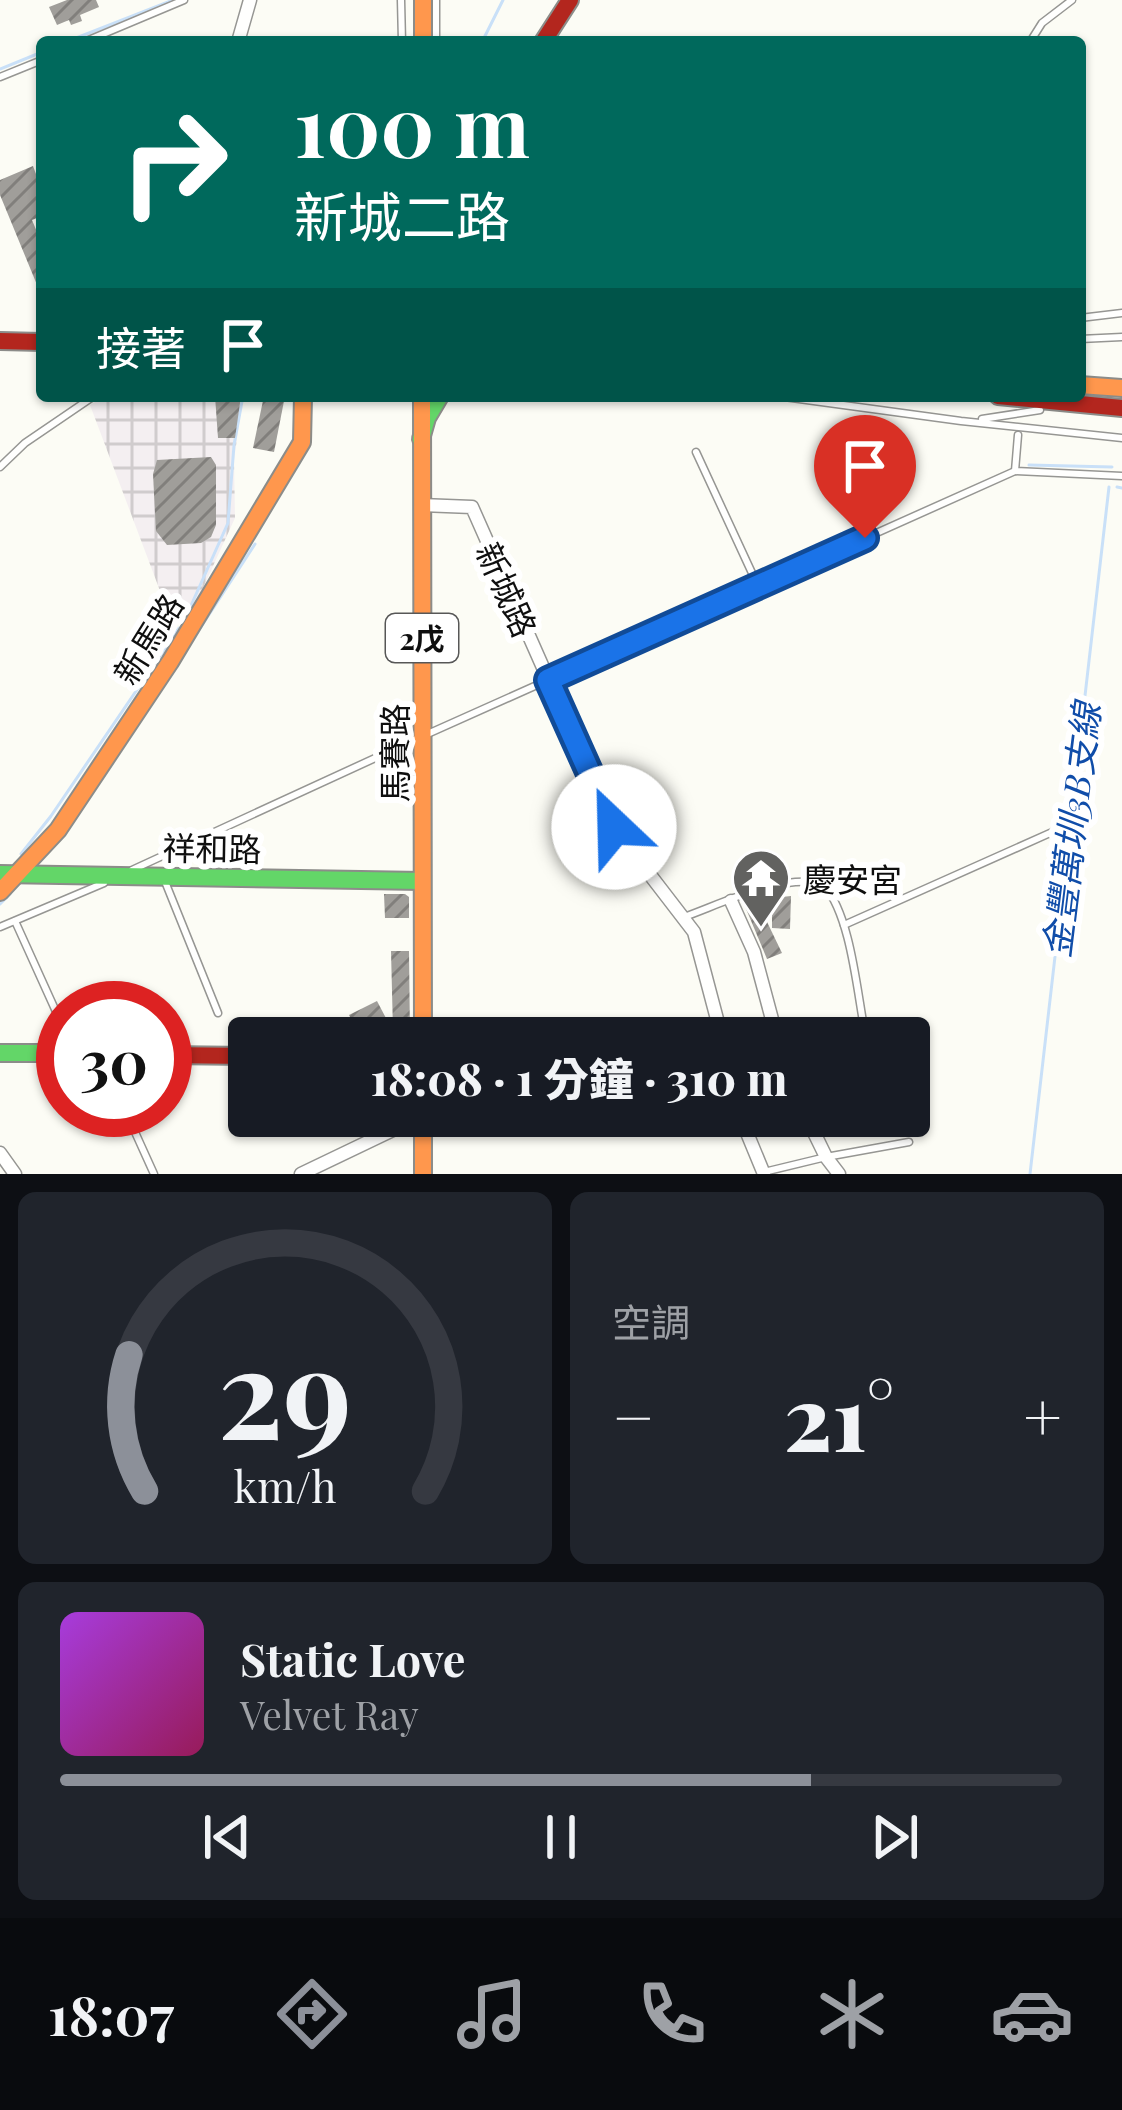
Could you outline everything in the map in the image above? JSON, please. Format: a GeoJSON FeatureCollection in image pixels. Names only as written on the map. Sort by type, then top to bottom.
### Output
{"type":"FeatureCollection","features":[{"type":"Feature","properties":{"kind":"main road"},"geometry":{"type":"LineString","coordinates":[[423,0],[423,35]]}},
{"type":"Feature","properties":{"kind":"main road"},"geometry":{"type":"LineString","coordinates":[[548,36],[570,0]]}},
{"type":"Feature","properties":{"kind":"main road"},"geometry":{"type":"LineString","coordinates":[[0,341],[36,342]]}},
{"type":"Feature","properties":{"kind":"main road"},"geometry":{"type":"LineString","coordinates":[[1086,385],[1122,388]]}},
{"type":"Feature","properties":{"kind":"main road","name":"新馬路"},"geometry":{"type":"LineString","coordinates":[[0,892],[9,873],[58,830],[170,662],[302,442],[303,402]]}},
{"type":"Feature","properties":{"kind":"main road","name":"馬賽路"},"geometry":{"type":"LineString","coordinates":[[422,402],[423,1017]]}},
{"type":"Feature","properties":{"kind":"main road"},"geometry":{"type":"LineString","coordinates":[[421,439],[436,402]]}},
{"type":"Feature","properties":{"kind":"main road"},"geometry":{"type":"LineString","coordinates":[[1044,402],[1122,408]]}},
{"type":"Feature","properties":{"kind":"main road","name":"祥和路"},"geometry":{"type":"LineString","coordinates":[[9,873],[422,880]]}},
{"type":"Feature","properties":{"kind":"main road"},"geometry":{"type":"LineString","coordinates":[[0,1052],[36,1053]]}},
{"type":"Feature","properties":{"kind":"main road"},"geometry":{"type":"LineString","coordinates":[[192,1055],[228,1056]]}},
{"type":"Feature","properties":{"kind":"main road"},"geometry":{"type":"LineString","coordinates":[[422,1137],[423,1174]]}},
{"type":"Feature","properties":{"kind":"street"},"geometry":{"type":"LineString","coordinates":[[240,36],[250,0]]}},
{"type":"Feature","properties":{"kind":"street","name":"新城路"},"geometry":{"type":"LineString","coordinates":[[421,506],[472,507],[614,827],[684,917],[700,950],[717,1017]]}},
{"type":"Feature","properties":{"kind":"street"},"geometry":{"type":"LineString","coordinates":[[731,901],[754,952],[771,1017]]}},
{"type":"Feature","properties":{"kind":"street"},"geometry":{"type":"LineString","coordinates":[[301,1174],[378,1137]]}},
{"type":"Feature","properties":{"kind":"street"},"geometry":{"type":"LineString","coordinates":[[749,1137],[764,1173]]}},
{"type":"Feature","properties":{"kind":"street"},"geometry":{"type":"LineString","coordinates":[[816,1137],[839,1174]]}},
{"type":"Feature","properties":{"kind":"street"},"geometry":{"type":"LineString","coordinates":[[0,1153],[16,1174]]}},
{"type":"Feature","properties":{"kind":"lane"},"geometry":{"type":"LineString","coordinates":[[98,36],[184,0]]}},
{"type":"Feature","properties":{"kind":"lane"},"geometry":{"type":"LineString","coordinates":[[401,0],[402,36]]}},
{"type":"Feature","properties":{"kind":"lane"},"geometry":{"type":"LineString","coordinates":[[436,0],[436,36]]}},
{"type":"Feature","properties":{"kind":"lane"},"geometry":{"type":"LineString","coordinates":[[1034,36],[1042,22],[1072,0]]}},
{"type":"Feature","properties":{"kind":"lane"},"geometry":{"type":"LineString","coordinates":[[0,77],[36,62]]}},
{"type":"Feature","properties":{"kind":"lane"},"geometry":{"type":"LineString","coordinates":[[1086,317],[1122,313]]}},
{"type":"Feature","properties":{"kind":"lane"},"geometry":{"type":"LineString","coordinates":[[1086,339],[1122,338]]}},
{"type":"Feature","properties":{"kind":"lane"},"geometry":{"type":"LineString","coordinates":[[0,467],[25,443],[85,402]]}},
{"type":"Feature","properties":{"kind":"lane"},"geometry":{"type":"LineString","coordinates":[[821,402],[1122,438]]}},
{"type":"Feature","properties":{"kind":"lane"},"geometry":{"type":"LineString","coordinates":[[961,421],[1074,406]]}},
{"type":"Feature","properties":{"kind":"lane"},"geometry":{"type":"LineString","coordinates":[[1015,471],[1018,435]]}},
{"type":"Feature","properties":{"kind":"lane"},"geometry":{"type":"LineString","coordinates":[[696,452],[758,586]]}},
{"type":"Feature","properties":{"kind":"lane"},"geometry":{"type":"LineString","coordinates":[[0,927],[1015,471],[1122,476]]}},
{"type":"Feature","properties":{"kind":"lane"},"geometry":{"type":"LineString","coordinates":[[844,925],[1059,829]]}},
{"type":"Feature","properties":{"kind":"lane"},"geometry":{"type":"LineString","coordinates":[[163,876],[218,1013]]}},
{"type":"Feature","properties":{"kind":"lane"},"geometry":{"type":"LineString","coordinates":[[684,917],[781,884],[818,882],[829,891],[844,925],[862,1017]]}},
{"type":"Feature","properties":{"kind":"lane"},"geometry":{"type":"LineString","coordinates":[[15,920],[42,981]]}},
{"type":"Feature","properties":{"kind":"lane"},"geometry":{"type":"LineString","coordinates":[[137,1137],[154,1174]]}},
{"type":"Feature","properties":{"kind":"lane"},"geometry":{"type":"LineString","coordinates":[[764,1173],[826,1156],[909,1142]]}},
{"type":"Feature","properties":{"kind":"shaded area"},"geometry":{"type":"Polygon","coordinates":[[[242,402],[234,460],[235,518],[192,612],[174,628],[90,405],[242,402]]]}},
{"type":"Feature","properties":{"kind":"building"},"geometry":{"type":"Polygon","coordinates":[[[67,0],[96,0],[99,7],[80,15],[82,21],[57,25],[49,7],[67,0]]]}},
{"type":"Feature","properties":{"kind":"building"},"geometry":{"type":"Polygon","coordinates":[[[33,166],[36,174],[36,218],[32,220],[36,282],[0,195],[0,180],[33,166]]]}},
{"type":"Feature","properties":{"kind":"building"},"geometry":{"type":"Polygon","coordinates":[[[215,402],[240,402],[235,438],[218,438],[215,402]]]}},
{"type":"Feature","properties":{"kind":"building"},"geometry":{"type":"Polygon","coordinates":[[[263,402],[284,402],[274,452],[253,448],[263,402]]]}},
{"type":"Feature","properties":{"kind":"building"},"geometry":{"type":"Polygon","coordinates":[[[211,457],[216,465],[216,525],[211,537],[201,543],[167,545],[156,531],[153,474],[157,460],[211,457]]]}},
{"type":"Feature","properties":{"kind":"building"},"geometry":{"type":"Polygon","coordinates":[[[384,894],[409,897],[409,918],[385,918],[384,894]]]}},
{"type":"Feature","properties":{"kind":"building"},"geometry":{"type":"Polygon","coordinates":[[[791,896],[790,929],[772,928],[772,898],[791,896]]]}},
{"type":"Feature","properties":{"kind":"building","name":"慶安宮"},"geometry":{"type":"Polygon","coordinates":[[[756,899],[782,953],[767,959],[744,904],[756,899]]]}},
{"type":"Feature","properties":{"kind":"building"},"geometry":{"type":"Polygon","coordinates":[[[391,951],[409,951],[410,1017],[393,1017],[391,951]]]}},
{"type":"Feature","properties":{"kind":"building"},"geometry":{"type":"Polygon","coordinates":[[[377,1001],[385,1017],[350,1017],[377,1001]]]}},
{"type":"Feature","properties":{"kind":"waterway"},"geometry":{"type":"LineString","coordinates":[[81,36],[173,0]]}},
{"type":"Feature","properties":{"kind":"waterway"},"geometry":{"type":"LineString","coordinates":[[485,36],[503,0]]}},
{"type":"Feature","properties":{"kind":"waterway"},"geometry":{"type":"LineString","coordinates":[[0,69],[36,54]]}},
{"type":"Feature","properties":{"kind":"waterway"},"geometry":{"type":"LineString","coordinates":[[189,610],[228,523],[242,402]]}},
{"type":"Feature","properties":{"kind":"waterway"},"geometry":{"type":"LineString","coordinates":[[1029,465],[1112,467]]}},
{"type":"Feature","properties":{"kind":"waterway","name":"金豐萬圳3B支線"},"geometry":{"type":"LineString","coordinates":[[1030,1174],[1109,487]]}},
{"type":"Feature","properties":{"kind":"waterway"},"geometry":{"type":"LineString","coordinates":[[1117,487],[1122,488]]}},
{"type":"Feature","properties":{"kind":"waterway"},"geometry":{"type":"LineString","coordinates":[[197,633],[255,544]]}},
{"type":"Feature","properties":{"kind":"waterway"},"geometry":{"type":"LineString","coordinates":[[21,854],[179,628]]}},
{"type":"Feature","properties":{"kind":"waterway"},"geometry":{"type":"LineString","coordinates":[[0,904],[10,894]]}},
{"type":"Feature","properties":{"kind":"traffic: fast"},"geometry":{"type":"LineString","coordinates":[[421,439],[436,402]]}},
{"type":"Feature","properties":{"kind":"traffic: fast"},"geometry":{"type":"LineString","coordinates":[[0,874],[422,881]]}},
{"type":"Feature","properties":{"kind":"traffic: fast"},"geometry":{"type":"LineString","coordinates":[[0,1053],[36,1053]]}},
{"type":"Feature","properties":{"kind":"traffic: slow"},"geometry":{"type":"LineString","coordinates":[[423,0],[423,36]]}},
{"type":"Feature","properties":{"kind":"traffic: slow"},"geometry":{"type":"LineString","coordinates":[[1086,385],[1122,388]]}},
{"type":"Feature","properties":{"kind":"traffic: slow"},"geometry":{"type":"LineString","coordinates":[[0,892],[58,830],[170,662],[302,442],[303,402]]}},
{"type":"Feature","properties":{"kind":"traffic: slow"},"geometry":{"type":"LineString","coordinates":[[422,402],[423,1017]]}},
{"type":"Feature","properties":{"kind":"traffic: slow"},"geometry":{"type":"LineString","coordinates":[[423,1137],[423,1174]]}},
{"type":"Feature","properties":{"kind":"traffic: jam"},"geometry":{"type":"LineString","coordinates":[[547,36],[570,0]]}},
{"type":"Feature","properties":{"kind":"traffic: jam"},"geometry":{"type":"LineString","coordinates":[[0,341],[36,342]]}},
{"type":"Feature","properties":{"kind":"traffic: jam"},"geometry":{"type":"LineString","coordinates":[[1060,402],[1122,408]]}},
{"type":"Feature","properties":{"kind":"traffic: jam"},"geometry":{"type":"LineString","coordinates":[[192,1055],[228,1056]]}},
{"type":"Feature","properties":{"kind":"place","name":"慶安宮"},"geometry":{"type":"Point","coordinates":[761,929]}},
{"type":"Feature","properties":{"kind":"route"},"geometry":{"type":"LineString","coordinates":[[614,827],[548,680],[865,538]]}}]}
